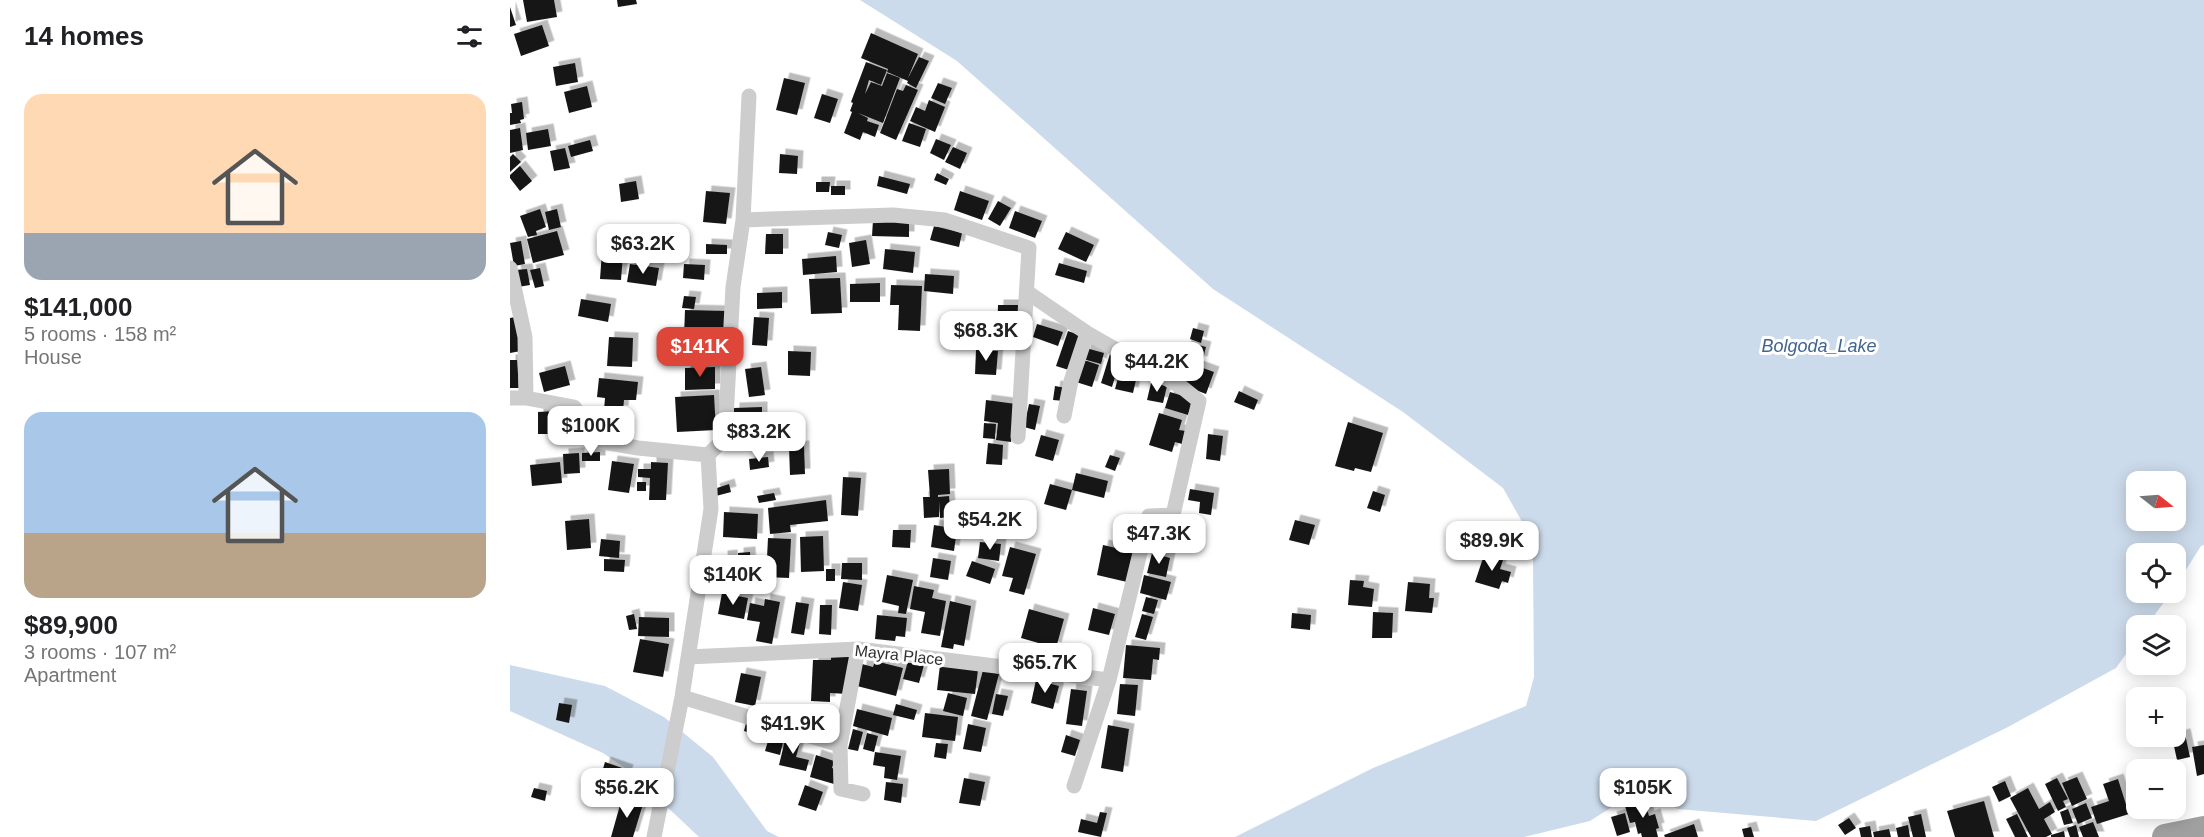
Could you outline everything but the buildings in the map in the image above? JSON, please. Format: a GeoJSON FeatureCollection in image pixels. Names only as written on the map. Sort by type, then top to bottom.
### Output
{"type":"FeatureCollection","features":[{"type":"Feature","properties":{"kind":"highway"},"geometry":{"type":"LineString","coordinates":[[2165,837],[2204,829]]}},
{"type":"Feature","properties":{"kind":"street"},"geometry":{"type":"LineString","coordinates":[[654,837],[681,700],[711,509],[708,455],[725,438],[733,287],[743,220],[749,96]]}},
{"type":"Feature","properties":{"kind":"street"},"geometry":{"type":"LineString","coordinates":[[743,220],[893,215],[945,220],[1029,248],[1018,437]]}},
{"type":"Feature","properties":{"kind":"street"},"geometry":{"type":"LineString","coordinates":[[510,268],[525,337],[526,398]]}},
{"type":"Feature","properties":{"kind":"street"},"geometry":{"type":"LineString","coordinates":[[1028,292],[1087,333],[1183,388],[1199,401],[1173,515],[1149,516],[1109,680],[1074,786]]}},
{"type":"Feature","properties":{"kind":"street"},"geometry":{"type":"LineString","coordinates":[[1064,416],[1071,381],[1087,333]]}},
{"type":"Feature","properties":{"kind":"street"},"geometry":{"type":"LineString","coordinates":[[510,398],[526,398],[574,407],[597,441],[638,448],[708,455]]}},
{"type":"Feature","properties":{"kind":"street"},"geometry":{"type":"LineString","coordinates":[[858,648],[840,745],[840,789],[863,794]]}},
{"type":"Feature","properties":{"kind":"street","name":"Mayra Place"},"geometry":{"type":"LineString","coordinates":[[688,657],[858,648],[1109,680]]}},
{"type":"Feature","properties":{"kind":"street"},"geometry":{"type":"LineString","coordinates":[[681,700],[840,745]]}},
{"type":"Feature","properties":{"kind":"water","name":"Bolgoda_Lake"},"geometry":{"type":"Polygon","coordinates":[[[860,0],[2204,0],[2204,545],[2201,546],[2186,570],[2186,543],[2126,543],[2126,603],[2164,603],[2154,615],[2126,615],[2126,654],[2116,668],[2008,727],[1816,821],[1678,809],[1637,791],[1590,821],[1524,837],[1235,837],[1373,768],[1526,706],[1534,677],[1533,561],[1525,527],[1503,488],[1403,412],[1213,289],[957,61],[860,0]]]}},
{"type":"Feature","properties":{"kind":"water"},"geometry":{"type":"Polygon","coordinates":[[[510,665],[605,686],[664,717],[713,757],[767,831],[779,837],[699,837],[628,770],[603,753],[510,711],[510,665]]]}}]}
